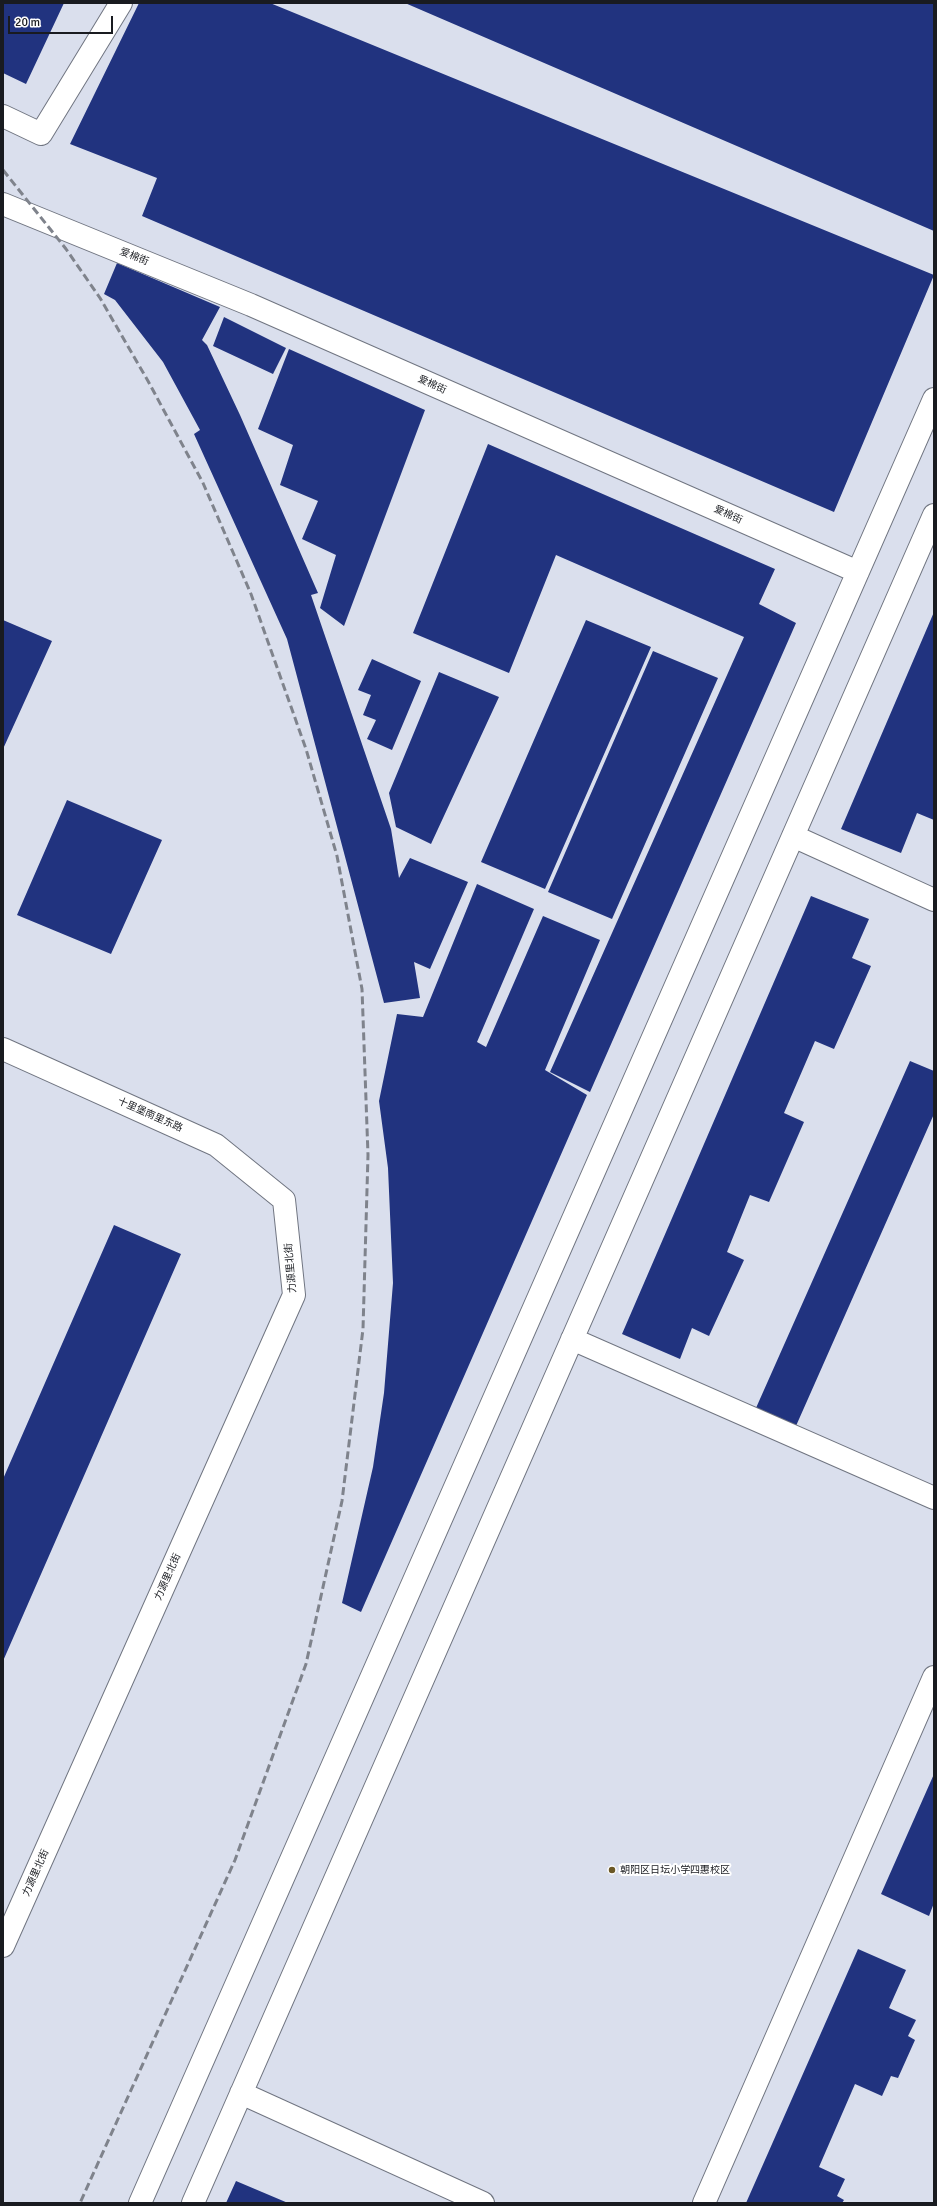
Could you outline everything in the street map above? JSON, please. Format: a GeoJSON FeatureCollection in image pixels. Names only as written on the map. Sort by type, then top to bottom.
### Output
{"type":"FeatureCollection","features":[{"type":"Feature","properties":{"kind":"street"},"geometry":{"type":"LineString","coordinates":[[3,116],[41,134],[121,3]]}},
{"type":"Feature","properties":{"kind":"street","name":"爱棉街"},"geometry":{"type":"LineString","coordinates":[[3,204],[251,305],[858,572]]}},
{"type":"Feature","properties":{"kind":"street"},"geometry":{"type":"LineString","coordinates":[[140,2203],[934,399]]}},
{"type":"Feature","properties":{"kind":"street"},"geometry":{"type":"LineString","coordinates":[[193,2203],[934,515]]}},
{"type":"Feature","properties":{"kind":"street"},"geometry":{"type":"LineString","coordinates":[[793,836],[934,900]]}},
{"type":"Feature","properties":{"kind":"street","name":"十里堡南里东路"},"geometry":{"type":"LineString","coordinates":[[3,1049],[216,1145],[284,1200]]}},
{"type":"Feature","properties":{"kind":"street","name":"力源里北街"},"geometry":{"type":"LineString","coordinates":[[3,1946],[294,1295],[284,1200]]}},
{"type":"Feature","properties":{"kind":"street"},"geometry":{"type":"LineString","coordinates":[[572,1339],[934,1496]]}},
{"type":"Feature","properties":{"kind":"street"},"geometry":{"type":"LineString","coordinates":[[704,2203],[934,1677]]}},
{"type":"Feature","properties":{"kind":"street"},"geometry":{"type":"LineString","coordinates":[[241,2093],[483,2203]]}},
{"type":"Feature","properties":{"kind":"building"},"geometry":{"type":"Polygon","coordinates":[[[3,3],[64,3],[26,84],[3,73],[3,3]]]}},
{"type":"Feature","properties":{"kind":"building"},"geometry":{"type":"Polygon","coordinates":[[[139,3],[270,3],[934,275],[834,512],[142,216],[157,178],[70,144],[139,3]]]}},
{"type":"Feature","properties":{"kind":"building"},"geometry":{"type":"Polygon","coordinates":[[[405,3],[934,3],[934,231],[405,3]]]}},
{"type":"Feature","properties":{"kind":"building"},"geometry":{"type":"Polygon","coordinates":[[[117,263],[220,307],[202,340],[207,345],[240,415],[318,593],[311,595],[391,829],[399,878],[410,858],[468,882],[430,969],[414,962],[420,998],[384,1003],[287,639],[194,434],[200,430],[163,362],[115,300],[104,294],[117,263]]]}},
{"type":"Feature","properties":{"kind":"building"},"geometry":{"type":"Polygon","coordinates":[[[224,317],[286,348],[273,374],[213,346],[224,317]]]}},
{"type":"Feature","properties":{"kind":"building"},"geometry":{"type":"Polygon","coordinates":[[[289,349],[425,410],[344,626],[320,608],[336,555],[302,539],[318,501],[280,485],[293,445],[258,429],[289,349]]]}},
{"type":"Feature","properties":{"kind":"building"},"geometry":{"type":"Polygon","coordinates":[[[488,444],[775,569],[759,604],[796,623],[590,1092],[550,1072],[744,637],[556,555],[509,673],[413,633],[488,444]]]}},
{"type":"Feature","properties":{"kind":"building"},"geometry":{"type":"Polygon","coordinates":[[[934,612],[934,820],[917,813],[901,853],[841,829],[934,612]]]}},
{"type":"Feature","properties":{"kind":"building"},"geometry":{"type":"Polygon","coordinates":[[[3,620],[52,641],[3,749],[3,620]]]}},
{"type":"Feature","properties":{"kind":"building"},"geometry":{"type":"Polygon","coordinates":[[[586,620],[651,647],[545,889],[481,862],[586,620]]]}},
{"type":"Feature","properties":{"kind":"building"},"geometry":{"type":"Polygon","coordinates":[[[653,651],[718,678],[612,919],[548,892],[653,651]]]}},
{"type":"Feature","properties":{"kind":"building"},"geometry":{"type":"Polygon","coordinates":[[[372,659],[421,681],[392,750],[367,739],[376,720],[363,715],[371,695],[358,690],[372,659]]]}},
{"type":"Feature","properties":{"kind":"building"},"geometry":{"type":"Polygon","coordinates":[[[439,672],[499,697],[431,844],[396,827],[389,793],[439,672]]]}},
{"type":"Feature","properties":{"kind":"building"},"geometry":{"type":"Polygon","coordinates":[[[67,800],[162,840],[111,954],[17,915],[67,800]]]}},
{"type":"Feature","properties":{"kind":"building"},"geometry":{"type":"Polygon","coordinates":[[[477,884],[534,909],[477,1042],[486,1047],[543,916],[600,940],[545,1070],[587,1095],[361,1612],[342,1603],[373,1467],[384,1393],[393,1283],[388,1168],[379,1101],[397,1014],[423,1017],[477,884]]]}},
{"type":"Feature","properties":{"kind":"building"},"geometry":{"type":"Polygon","coordinates":[[[811,896],[869,919],[852,958],[871,966],[834,1049],[815,1041],[784,1113],[804,1122],[769,1202],[750,1195],[727,1252],[744,1260],[709,1336],[692,1328],[680,1359],[622,1334],[811,896]]]}},
{"type":"Feature","properties":{"kind":"building"},"geometry":{"type":"Polygon","coordinates":[[[910,1061],[934,1071],[934,1114],[788,1444],[748,1426],[910,1061]]]}},
{"type":"Feature","properties":{"kind":"building"},"geometry":{"type":"Polygon","coordinates":[[[114,1225],[181,1254],[3,1661],[3,1479],[114,1225]]]}},
{"type":"Feature","properties":{"kind":"building"},"geometry":{"type":"Polygon","coordinates":[[[934,1774],[934,1903],[929,1916],[881,1894],[934,1774]]]}},
{"type":"Feature","properties":{"kind":"building"},"geometry":{"type":"Polygon","coordinates":[[[858,1949],[906,1970],[889,2008],[916,2020],[908,2036],[915,2040],[898,2078],[891,2076],[882,2096],[855,2084],[819,2167],[845,2179],[837,2196],[844,2200],[842,2203],[746,2203],[858,1949]]]}},
{"type":"Feature","properties":{"kind":"building"},"geometry":{"type":"Polygon","coordinates":[[[236,2181],[288,2203],[226,2203],[236,2181]]]}},
{"type":"Feature","properties":{"kind":"railway"},"geometry":{"type":"LineString","coordinates":[[3,170],[66,249],[100,298],[148,381],[203,483],[251,594],[306,749],[337,856],[362,989],[368,1155],[363,1329],[342,1501],[306,1664],[235,1860],[80,2203]]}},
{"type":"Feature","properties":{"kind":"place","name":"朝阳区日坛小学四惠校区"},"geometry":{"type":"Point","coordinates":[612,1870]}}]}
